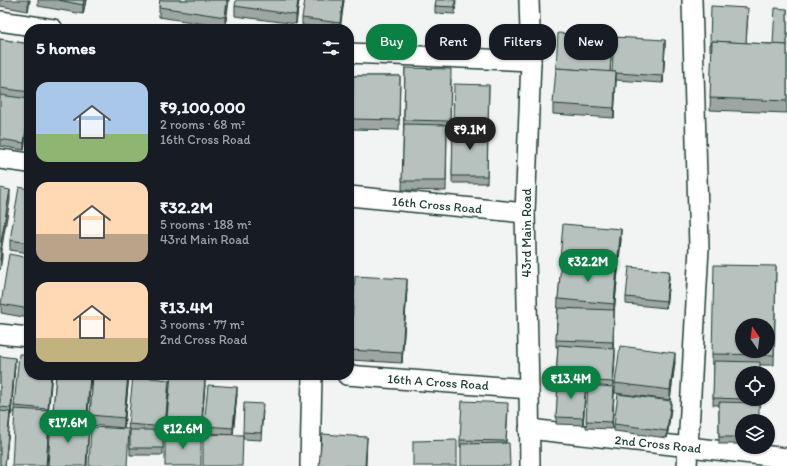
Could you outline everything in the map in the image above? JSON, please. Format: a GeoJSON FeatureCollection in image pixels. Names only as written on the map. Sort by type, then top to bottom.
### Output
{"type":"FeatureCollection","features":[{"type":"Feature","properties":{"kind":"street","name":"43rd Main Road"},"geometry":{"type":"LineString","coordinates":[[529,0],[531,61],[525,213],[530,466]]}},
{"type":"Feature","properties":{"kind":"street"},"geometry":{"type":"LineString","coordinates":[[687,466],[699,248],[692,0]]}},
{"type":"Feature","properties":{"kind":"street"},"geometry":{"type":"LineString","coordinates":[[0,21],[24,25]]}},
{"type":"Feature","properties":{"kind":"street"},"geometry":{"type":"LineString","coordinates":[[354,53],[531,61]]}},
{"type":"Feature","properties":{"kind":"street"},"geometry":{"type":"LineString","coordinates":[[0,159],[24,162]]}},
{"type":"Feature","properties":{"kind":"street","name":"16th Cross Road"},"geometry":{"type":"LineString","coordinates":[[354,196],[525,213]]}},
{"type":"Feature","properties":{"kind":"street"},"geometry":{"type":"LineString","coordinates":[[0,334],[24,336]]}},
{"type":"Feature","properties":{"kind":"street","name":"16th A Cross Road"},"geometry":{"type":"LineString","coordinates":[[354,376],[529,389]]}},
{"type":"Feature","properties":{"kind":"street"},"geometry":{"type":"LineString","coordinates":[[310,466],[312,380]]}},
{"type":"Feature","properties":{"kind":"street","name":"2nd Cross Road"},"geometry":{"type":"LineString","coordinates":[[529,430],[787,458]]}},
{"type":"Feature","properties":{"kind":"building"},"geometry":{"type":"Polygon","coordinates":[[[58,0],[84,0],[83,5],[58,0]]]}},
{"type":"Feature","properties":{"kind":"building"},"geometry":{"type":"Polygon","coordinates":[[[160,0],[227,0],[225,17],[159,7],[160,0]]]}},
{"type":"Feature","properties":{"kind":"building"},"geometry":{"type":"Polygon","coordinates":[[[236,0],[298,0],[296,15],[235,6],[236,0]]]}},
{"type":"Feature","properties":{"kind":"building"},"geometry":{"type":"Polygon","coordinates":[[[305,0],[343,0],[340,23],[302,18],[305,0]]]}},
{"type":"Feature","properties":{"kind":"building"},"geometry":{"type":"Polygon","coordinates":[[[436,0],[455,0],[455,7],[435,6],[436,0]]]}},
{"type":"Feature","properties":{"kind":"building"},"geometry":{"type":"Polygon","coordinates":[[[711,6],[748,8],[746,43],[712,41],[712,44],[710,44],[711,6]]]}},
{"type":"Feature","properties":{"kind":"building"},"geometry":{"type":"Polygon","coordinates":[[[775,8],[787,9],[787,45],[773,44],[775,8]]]}},
{"type":"Feature","properties":{"kind":"building"},"geometry":{"type":"Polygon","coordinates":[[[558,33],[564,33],[564,60],[611,60],[610,72],[556,68],[558,33]]]}},
{"type":"Feature","properties":{"kind":"building"},"geometry":{"type":"Polygon","coordinates":[[[618,37],[665,40],[663,76],[612,72],[613,60],[618,60],[618,37]]]}},
{"type":"Feature","properties":{"kind":"building"},"geometry":{"type":"Polygon","coordinates":[[[0,39],[24,43],[24,91],[0,88],[0,39]]]}},
{"type":"Feature","properties":{"kind":"building"},"geometry":{"type":"Polygon","coordinates":[[[712,41],[787,45],[787,101],[710,98],[712,41]]]}},
{"type":"Feature","properties":{"kind":"building"},"geometry":{"type":"Polygon","coordinates":[[[405,68],[451,69],[450,121],[404,120],[405,68]]]}},
{"type":"Feature","properties":{"kind":"building"},"geometry":{"type":"Polygon","coordinates":[[[556,68],[616,72],[614,108],[553,104],[556,68]]]}},
{"type":"Feature","properties":{"kind":"building"},"geometry":{"type":"Polygon","coordinates":[[[354,76],[400,76],[399,120],[354,119],[354,76]]]}},
{"type":"Feature","properties":{"kind":"building"},"geometry":{"type":"Polygon","coordinates":[[[454,84],[489,85],[488,124],[453,123],[454,84]]]}},
{"type":"Feature","properties":{"kind":"building"},"geometry":{"type":"Polygon","coordinates":[[[0,95],[24,98],[24,143],[0,139],[0,95]]]}},
{"type":"Feature","properties":{"kind":"building"},"geometry":{"type":"Polygon","coordinates":[[[404,124],[447,125],[446,181],[402,181],[404,124]]]}},
{"type":"Feature","properties":{"kind":"building"},"geometry":{"type":"Polygon","coordinates":[[[453,125],[488,126],[487,176],[452,176],[453,125]]]}},
{"type":"Feature","properties":{"kind":"building"},"geometry":{"type":"Polygon","coordinates":[[[19,187],[24,188],[24,242],[10,240],[19,187]]]}},
{"type":"Feature","properties":{"kind":"building"},"geometry":{"type":"Polygon","coordinates":[[[0,188],[10,190],[1,242],[0,242],[0,188]]]}},
{"type":"Feature","properties":{"kind":"building"},"geometry":{"type":"Polygon","coordinates":[[[563,224],[621,229],[617,264],[560,259],[563,224]]]}},
{"type":"Feature","properties":{"kind":"building"},"geometry":{"type":"Polygon","coordinates":[[[0,248],[2,248],[0,260],[0,248]]]}},
{"type":"Feature","properties":{"kind":"building"},"geometry":{"type":"Polygon","coordinates":[[[9,254],[24,257],[24,308],[1,304],[9,254]]]}},
{"type":"Feature","properties":{"kind":"building"},"geometry":{"type":"Polygon","coordinates":[[[561,263],[617,267],[614,304],[558,299],[561,263]]]}},
{"type":"Feature","properties":{"kind":"building"},"geometry":{"type":"Polygon","coordinates":[[[714,265],[776,266],[775,318],[735,318],[735,354],[712,354],[714,265]]]}},
{"type":"Feature","properties":{"kind":"building"},"geometry":{"type":"Polygon","coordinates":[[[629,267],[669,271],[666,301],[626,297],[629,267]]]}},
{"type":"Feature","properties":{"kind":"building"},"geometry":{"type":"Polygon","coordinates":[[[355,276],[407,279],[402,353],[354,350],[355,276]]]}},
{"type":"Feature","properties":{"kind":"building"},"geometry":{"type":"Polygon","coordinates":[[[558,308],[614,310],[613,342],[556,340],[558,308]]]}},
{"type":"Feature","properties":{"kind":"building"},"geometry":{"type":"Polygon","coordinates":[[[558,345],[615,349],[613,382],[556,379],[558,345]]]}},
{"type":"Feature","properties":{"kind":"building"},"geometry":{"type":"Polygon","coordinates":[[[620,346],[675,353],[670,390],[615,383],[620,346]]]}},
{"type":"Feature","properties":{"kind":"building"},"geometry":{"type":"Polygon","coordinates":[[[19,354],[24,354],[24,380],[51,380],[48,409],[14,406],[19,354]]]}},
{"type":"Feature","properties":{"kind":"building"},"geometry":{"type":"Polygon","coordinates":[[[0,356],[15,358],[11,408],[0,407],[0,356]]]}},
{"type":"Feature","properties":{"kind":"building"},"geometry":{"type":"Polygon","coordinates":[[[714,361],[760,362],[760,366],[735,366],[735,399],[713,398],[714,361]]]}},
{"type":"Feature","properties":{"kind":"building"},"geometry":{"type":"Polygon","coordinates":[[[56,380],[90,380],[87,415],[53,412],[56,380]]]}},
{"type":"Feature","properties":{"kind":"building"},"geometry":{"type":"Polygon","coordinates":[[[93,380],[128,380],[124,418],[90,415],[93,380]]]}},
{"type":"Feature","properties":{"kind":"building"},"geometry":{"type":"Polygon","coordinates":[[[133,380],[169,380],[165,427],[128,424],[133,380]]]}},
{"type":"Feature","properties":{"kind":"building"},"geometry":{"type":"Polygon","coordinates":[[[171,380],[205,380],[201,430],[166,427],[171,380]]]}},
{"type":"Feature","properties":{"kind":"building"},"geometry":{"type":"Polygon","coordinates":[[[558,381],[586,383],[583,418],[556,417],[558,381]]]}},
{"type":"Feature","properties":{"kind":"building"},"geometry":{"type":"Polygon","coordinates":[[[208,385],[237,387],[233,428],[204,426],[208,385]]]}},
{"type":"Feature","properties":{"kind":"building"},"geometry":{"type":"Polygon","coordinates":[[[588,385],[614,387],[612,422],[586,421],[588,385]]]}},
{"type":"Feature","properties":{"kind":"building"},"geometry":{"type":"Polygon","coordinates":[[[618,394],[671,401],[667,431],[614,424],[618,394]]]}},
{"type":"Feature","properties":{"kind":"building"},"geometry":{"type":"Polygon","coordinates":[[[462,401],[508,403],[506,441],[460,440],[462,401]]]}},
{"type":"Feature","properties":{"kind":"building"},"geometry":{"type":"Polygon","coordinates":[[[719,402],[735,402],[735,406],[759,406],[759,414],[735,414],[735,437],[719,437],[719,402]]]}},
{"type":"Feature","properties":{"kind":"building"},"geometry":{"type":"Polygon","coordinates":[[[244,403],[263,404],[261,433],[243,432],[244,403]]]}},
{"type":"Feature","properties":{"kind":"building"},"geometry":{"type":"Polygon","coordinates":[[[15,409],[50,411],[46,466],[12,466],[15,409]]]}},
{"type":"Feature","properties":{"kind":"building"},"geometry":{"type":"Polygon","coordinates":[[[0,411],[10,412],[5,466],[0,465],[0,411]]]}},
{"type":"Feature","properties":{"kind":"building"},"geometry":{"type":"Polygon","coordinates":[[[51,420],[89,423],[86,466],[48,466],[51,420]]]}},
{"type":"Feature","properties":{"kind":"building"},"geometry":{"type":"Polygon","coordinates":[[[91,427],[129,429],[127,466],[89,466],[91,427]]]}},
{"type":"Feature","properties":{"kind":"building"},"geometry":{"type":"Polygon","coordinates":[[[130,430],[163,430],[163,448],[130,448],[130,430]]]}},
{"type":"Feature","properties":{"kind":"building"},"geometry":{"type":"Polygon","coordinates":[[[165,433],[201,433],[201,466],[165,466],[165,433]]]}},
{"type":"Feature","properties":{"kind":"building"},"geometry":{"type":"Polygon","coordinates":[[[203,434],[243,435],[242,466],[203,466],[203,434]]]}},
{"type":"Feature","properties":{"kind":"building"},"geometry":{"type":"Polygon","coordinates":[[[322,434],[367,437],[365,466],[319,466],[322,434]]]}},
{"type":"Feature","properties":{"kind":"building"},"geometry":{"type":"Polygon","coordinates":[[[457,440],[457,466],[413,466],[413,441],[457,440]]]}},
{"type":"Feature","properties":{"kind":"building"},"geometry":{"type":"Polygon","coordinates":[[[509,443],[510,466],[461,466],[461,444],[509,443]]]}}]}
